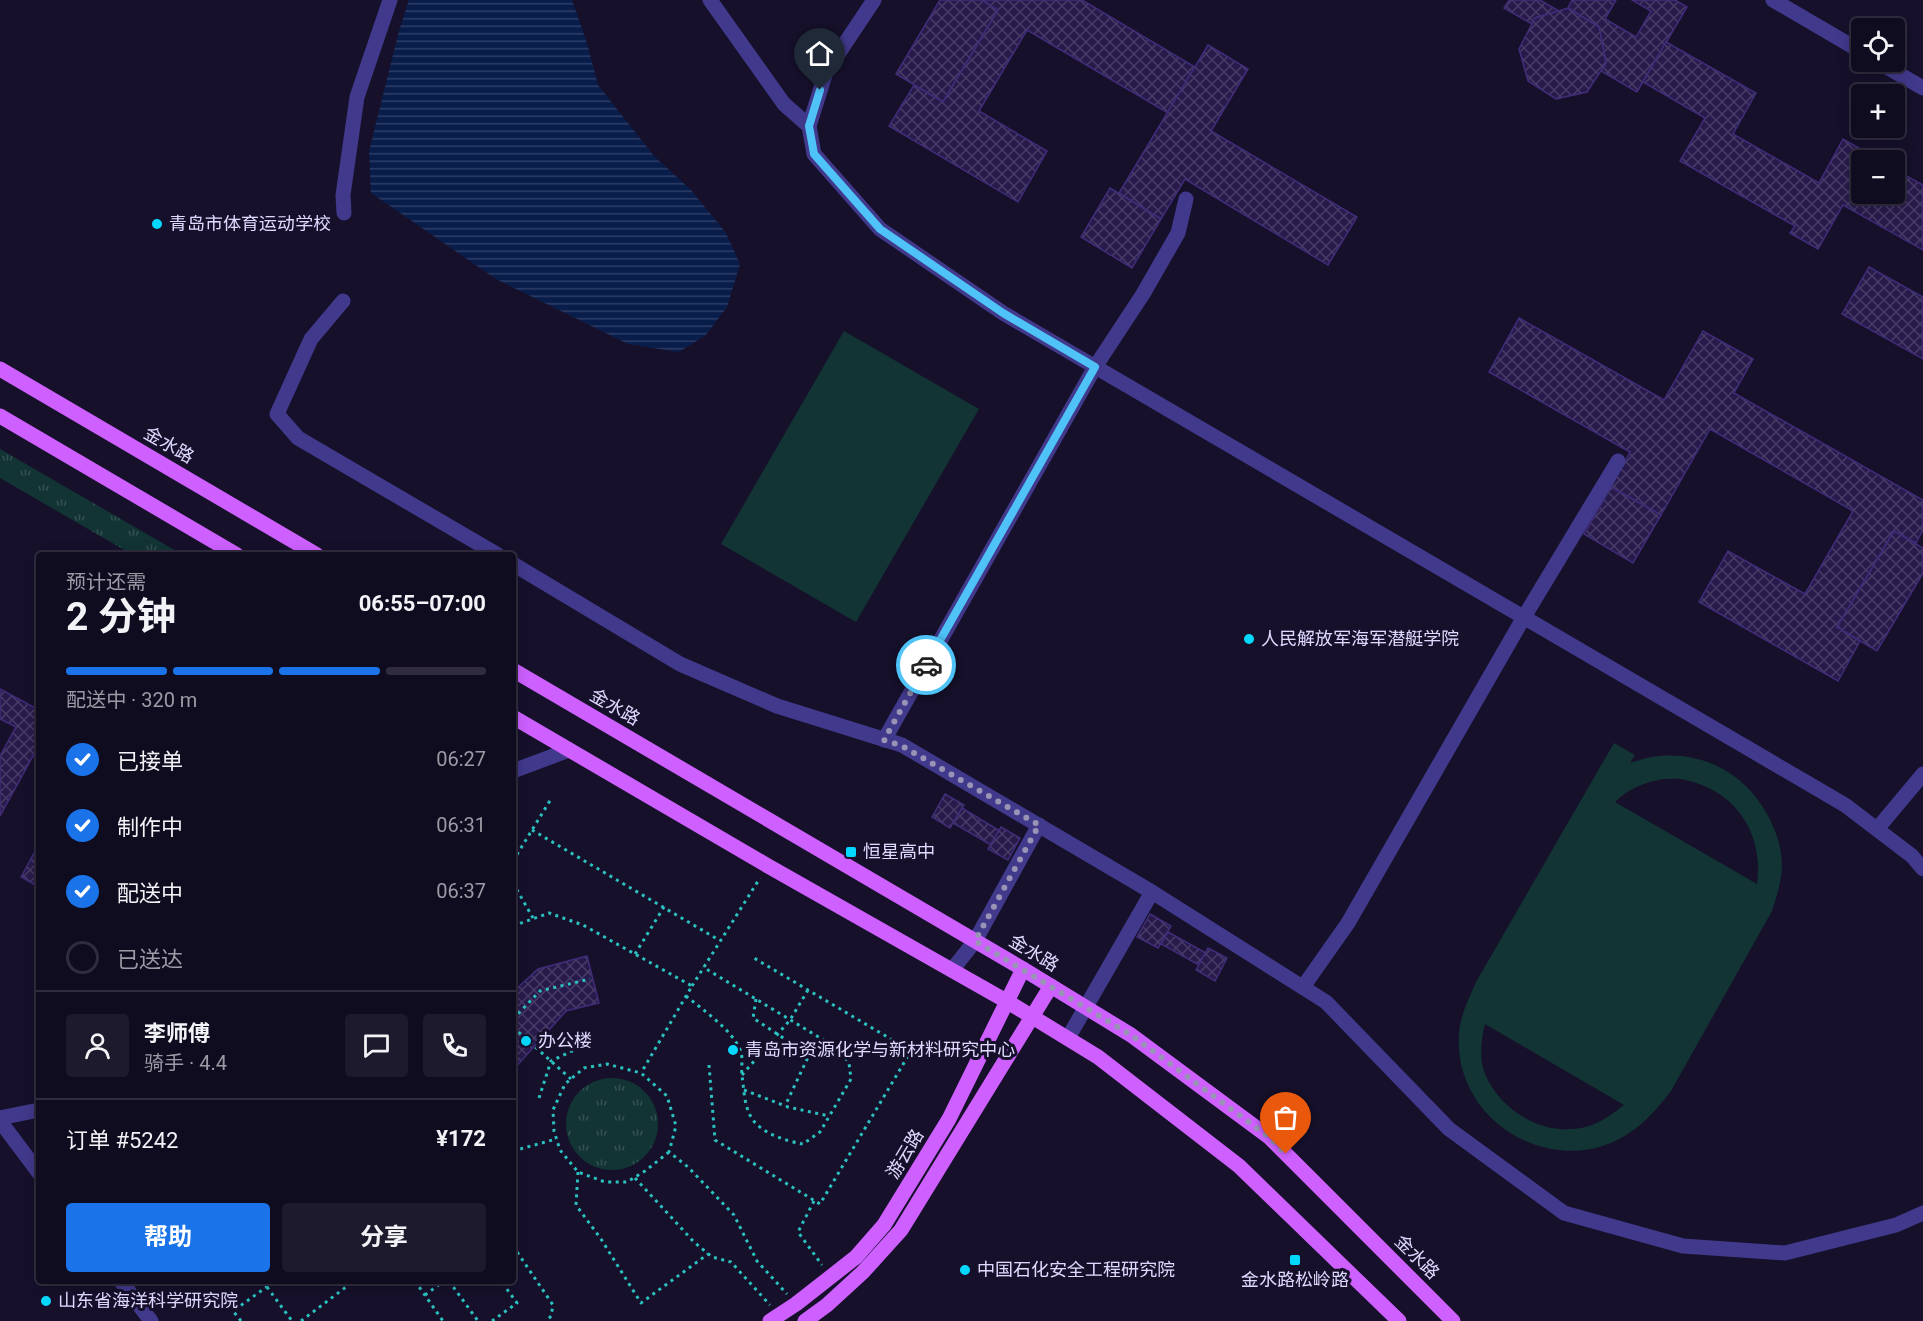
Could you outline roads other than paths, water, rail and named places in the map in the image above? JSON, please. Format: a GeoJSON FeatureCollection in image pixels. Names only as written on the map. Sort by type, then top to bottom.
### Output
{"type":"FeatureCollection","features":[{"type":"Feature","properties":{"kind":"main road","name":"金水路"},"geometry":{"type":"LineString","coordinates":[[0,369],[312,552]]}},
{"type":"Feature","properties":{"kind":"main road"},"geometry":{"type":"LineString","coordinates":[[0,416],[232,552]]}},
{"type":"Feature","properties":{"kind":"main road","name":"金水路"},"geometry":{"type":"LineString","coordinates":[[516,672],[1023,969],[1131,1035],[1269,1137],[1453,1321]]}},
{"type":"Feature","properties":{"kind":"main road"},"geometry":{"type":"LineString","coordinates":[[516,719],[768,866],[1008,1002],[1098,1057],[1239,1166],[1400,1321]]}},
{"type":"Feature","properties":{"kind":"main road","name":"游云路"},"geometry":{"type":"LineString","coordinates":[[775,1318],[856,1257],[884,1225],[949,1119],[1023,969]]}},
{"type":"Feature","properties":{"kind":"main road","name":"游云路"},"geometry":{"type":"LineString","coordinates":[[805,1321],[827,1305],[863,1272],[901,1230],[1051,986]]}},
{"type":"Feature","properties":{"kind":"street"},"geometry":{"type":"LineString","coordinates":[[344,213],[342,195],[357,97],[390,0]]}},
{"type":"Feature","properties":{"kind":"street"},"geometry":{"type":"LineString","coordinates":[[710,0],[784,104],[809,126]]}},
{"type":"Feature","properties":{"kind":"street"},"geometry":{"type":"LineString","coordinates":[[874,0],[826,72],[809,126],[814,154],[880,229],[1003,313],[1845,805],[1912,856],[1923,869]]}},
{"type":"Feature","properties":{"kind":"street"},"geometry":{"type":"LineString","coordinates":[[1773,0],[1851,46]]}},
{"type":"Feature","properties":{"kind":"street"},"geometry":{"type":"LineString","coordinates":[[1895,72],[1923,88]]}},
{"type":"Feature","properties":{"kind":"street"},"geometry":{"type":"LineString","coordinates":[[884,740],[1095,367],[1143,294],[1178,233],[1186,199]]}},
{"type":"Feature","properties":{"kind":"street"},"geometry":{"type":"LineString","coordinates":[[343,301],[311,339],[277,414],[298,438],[493,552]]}},
{"type":"Feature","properties":{"kind":"street"},"geometry":{"type":"LineString","coordinates":[[1303,987],[1348,923],[1524,618],[1618,461]]}},
{"type":"Feature","properties":{"kind":"street"},"geometry":{"type":"LineString","coordinates":[[516,566],[680,664],[777,706],[902,746],[1152,892],[1326,1002],[1449,1129],[1564,1213],[1683,1246],[1785,1253],[1896,1226],[1923,1213]]}},
{"type":"Feature","properties":{"kind":"street"},"geometry":{"type":"LineString","coordinates":[[516,770],[569,750]]}},
{"type":"Feature","properties":{"kind":"street"},"geometry":{"type":"LineString","coordinates":[[1877,829],[1923,774]]}},
{"type":"Feature","properties":{"kind":"street"},"geometry":{"type":"LineString","coordinates":[[952,970],[975,941],[1039,825]]}},
{"type":"Feature","properties":{"kind":"street"},"geometry":{"type":"LineString","coordinates":[[1068,1038],[1152,892]]}},
{"type":"Feature","properties":{"kind":"street"},"geometry":{"type":"LineString","coordinates":[[36,1111],[0,1119],[36,1169]]}},
{"type":"Feature","properties":{"kind":"street"},"geometry":{"type":"LineString","coordinates":[[123,1284],[151,1321]]}},
{"type":"Feature","properties":{"kind":"water"},"geometry":{"type":"Polygon","coordinates":[[[409,0],[572,0],[598,85],[654,156],[691,190],[726,233],[740,264],[727,307],[706,335],[679,352],[628,344],[496,279],[371,193],[369,151],[409,0]]]}},
{"type":"Feature","properties":{"kind":"place","name":"青岛市体育运动学校"},"geometry":{"type":"Point","coordinates":[157,224]}},
{"type":"Feature","properties":{"kind":"place","name":"人民解放军海军潜艇学院"},"geometry":{"type":"Point","coordinates":[1249,639]}},
{"type":"Feature","properties":{"kind":"place","name":"恒星高中"},"geometry":{"type":"Point","coordinates":[851,852]}},
{"type":"Feature","properties":{"kind":"place","name":"办公楼"},"geometry":{"type":"Point","coordinates":[526,1041]}},
{"type":"Feature","properties":{"kind":"place","name":"青岛市资源化学与新材料研究中心"},"geometry":{"type":"Point","coordinates":[733,1050]}},
{"type":"Feature","properties":{"kind":"place","name":"金水路松岭路"},"geometry":{"type":"Point","coordinates":[1295,1260]}},
{"type":"Feature","properties":{"kind":"place","name":"中国石化安全工程研究院"},"geometry":{"type":"Point","coordinates":[965,1270]}},
{"type":"Feature","properties":{"kind":"place","name":"山东省海洋科学研究院"},"geometry":{"type":"Point","coordinates":[46,1301]}}]}
